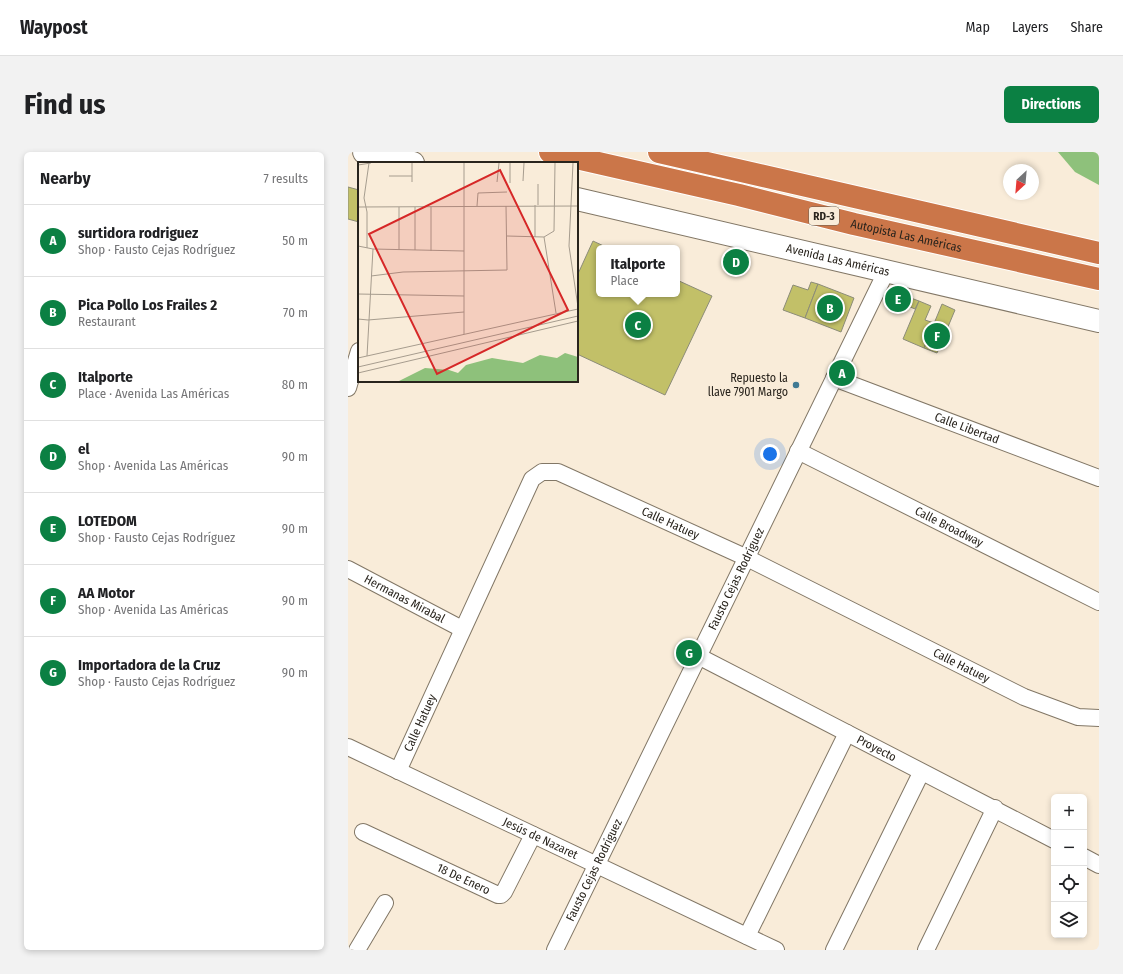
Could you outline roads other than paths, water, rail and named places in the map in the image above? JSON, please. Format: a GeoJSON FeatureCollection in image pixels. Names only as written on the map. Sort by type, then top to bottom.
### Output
{"type":"FeatureCollection","features":[{"type":"Feature","properties":{"kind":"highway","name":"Autopista Las Américas"},"geometry":{"type":"LineString","coordinates":[[550,152],[739,195],[854,224],[1099,279]]}},
{"type":"Feature","properties":{"kind":"highway","name":"Autopista Las Américas"},"geometry":{"type":"LineString","coordinates":[[659,152],[1099,253]]}},
{"type":"Feature","properties":{"kind":"main road"},"geometry":{"type":"LineString","coordinates":[[364,152],[408,162]]}},
{"type":"Feature","properties":{"kind":"main road","name":"Avenida Las Américas"},"geometry":{"type":"LineString","coordinates":[[578,199],[1099,321]]}},
{"type":"Feature","properties":{"kind":"street","name":"Fausto Cejas Rodríguez"},"geometry":{"type":"LineString","coordinates":[[555,950],[745,557],[886,272]]}},
{"type":"Feature","properties":{"kind":"street"},"geometry":{"type":"LineString","coordinates":[[348,388],[358,354]]}},
{"type":"Feature","properties":{"kind":"street","name":"Calle Libertad"},"geometry":{"type":"LineString","coordinates":[[834,378],[1099,478]]}},
{"type":"Feature","properties":{"kind":"street","name":"Calle Broadway"},"geometry":{"type":"LineString","coordinates":[[798,451],[1099,602]]}},
{"type":"Feature","properties":{"kind":"street","name":"Calle Hatuey"},"geometry":{"type":"LineString","coordinates":[[398,771],[532,479],[542,472],[558,472],[745,557],[1024,697],[1078,717],[1099,718]]}},
{"type":"Feature","properties":{"kind":"street","name":"Hermanas Mirabal"},"geometry":{"type":"LineString","coordinates":[[348,569],[462,629]]}},
{"type":"Feature","properties":{"kind":"street","name":"Proyecto"},"geometry":{"type":"LineString","coordinates":[[698,656],[921,773],[994,808],[1051,838]]}},
{"type":"Feature","properties":{"kind":"street"},"geometry":{"type":"LineString","coordinates":[[747,936],[846,733]]}},
{"type":"Feature","properties":{"kind":"street","name":"Jesús de Nazaret"},"geometry":{"type":"LineString","coordinates":[[348,747],[776,950]]}},
{"type":"Feature","properties":{"kind":"street"},"geometry":{"type":"LineString","coordinates":[[834,950],[921,773]]}},
{"type":"Feature","properties":{"kind":"street"},"geometry":{"type":"LineString","coordinates":[[926,950],[994,808]]}},
{"type":"Feature","properties":{"kind":"street","name":"18 De Enero"},"geometry":{"type":"LineString","coordinates":[[363,832],[498,895],[501,895],[504,892],[533,835]]}},
{"type":"Feature","properties":{"kind":"street"},"geometry":{"type":"LineString","coordinates":[[1087,859],[1099,865]]}},
{"type":"Feature","properties":{"kind":"street"},"geometry":{"type":"LineString","coordinates":[[357,950],[385,903]]}},
{"type":"Feature","properties":{"kind":"place","name":"el"},"geometry":{"type":"Point","coordinates":[736,262]}},
{"type":"Feature","properties":{"kind":"place","name":"LOTEDOM"},"geometry":{"type":"Point","coordinates":[898,299]}},
{"type":"Feature","properties":{"kind":"place","name":"Pica Pollo Los Frailes 2"},"geometry":{"type":"Point","coordinates":[830,308]}},
{"type":"Feature","properties":{"kind":"place","name":"Italporte"},"geometry":{"type":"Point","coordinates":[638,325]}},
{"type":"Feature","properties":{"kind":"place","name":"AA Motor"},"geometry":{"type":"Point","coordinates":[937,336]}},
{"type":"Feature","properties":{"kind":"place","name":"surtidora rodriguez"},"geometry":{"type":"Point","coordinates":[842,373]}},
{"type":"Feature","properties":{"kind":"place","name":"Repuesto la llave 7901 Margo"},"geometry":{"type":"Point","coordinates":[796,385]}},
{"type":"Feature","properties":{"kind":"place","name":"Importadora de la Cruz"},"geometry":{"type":"Point","coordinates":[689,653]}}]}
